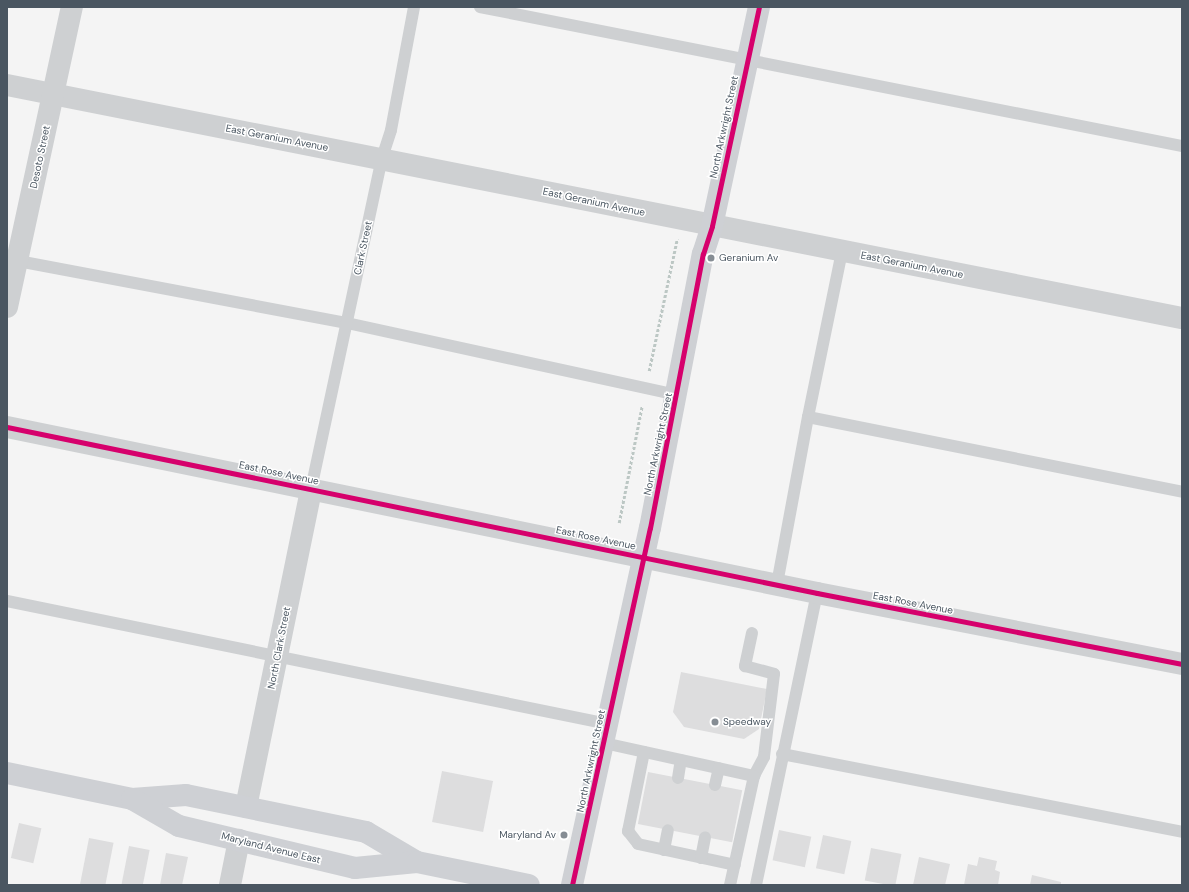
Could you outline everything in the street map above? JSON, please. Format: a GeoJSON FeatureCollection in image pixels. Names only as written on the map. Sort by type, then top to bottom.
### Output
{"type":"FeatureCollection","features":[{"type":"Feature","properties":{"kind":"street","name":"Desoto Street"},"geometry":{"type":"LineString","coordinates":[[7,307],[72,7]]}},
{"type":"Feature","properties":{"kind":"street","name":"North Arkwright Street"},"geometry":{"type":"LineString","coordinates":[[572,885],[644,557],[677,395],[703,254],[712,226],[759,7]]}},
{"type":"Feature","properties":{"kind":"street","name":"East Geranium Avenue"},"geometry":{"type":"LineString","coordinates":[[7,85],[382,158],[842,252],[1182,318]]}},
{"type":"Feature","properties":{"kind":"street","name":"East Rose Avenue"},"geometry":{"type":"LineString","coordinates":[[7,427],[817,593],[1182,664]]}},
{"type":"Feature","properties":{"kind":"street","name":"North Clark Street"},"geometry":{"type":"LineString","coordinates":[[246,807],[311,489]]}},
{"type":"Feature","properties":{"kind":"street","name":"Maryland Avenue East"},"geometry":{"type":"LineString","coordinates":[[7,774],[132,799],[186,794],[366,832],[418,862]]}},
{"type":"Feature","properties":{"kind":"street","name":"Maryland Avenue East"},"geometry":{"type":"LineString","coordinates":[[132,799],[180,826],[355,868],[418,862],[529,885]]}},
{"type":"Feature","properties":{"kind":"street"},"geometry":{"type":"LineString","coordinates":[[230,885],[240,840]]}},
{"type":"Feature","properties":{"kind":"lane","name":"Clark Street"},"geometry":{"type":"LineString","coordinates":[[311,489],[382,158],[391,130],[414,7]]}},
{"type":"Feature","properties":{"kind":"lane"},"geometry":{"type":"LineString","coordinates":[[480,7],[1182,146]]}},
{"type":"Feature","properties":{"kind":"lane"},"geometry":{"type":"LineString","coordinates":[[777,584],[808,417],[842,252]]}},
{"type":"Feature","properties":{"kind":"lane"},"geometry":{"type":"LineString","coordinates":[[18,261],[347,322],[677,395]]}},
{"type":"Feature","properties":{"kind":"lane"},"geometry":{"type":"LineString","coordinates":[[808,417],[1182,492]]}},
{"type":"Feature","properties":{"kind":"lane"},"geometry":{"type":"LineString","coordinates":[[756,885],[782,754],[817,593]]}},
{"type":"Feature","properties":{"kind":"lane"},"geometry":{"type":"LineString","coordinates":[[7,601],[277,656],[606,734],[644,752],[754,776]]}},
{"type":"Feature","properties":{"kind":"lane"},"geometry":{"type":"LineString","coordinates":[[730,885],[754,776],[764,757],[774,674],[745,666],[752,633]]}},
{"type":"Feature","properties":{"kind":"lane"},"geometry":{"type":"LineString","coordinates":[[644,752],[628,831],[638,844],[735,865]]}},
{"type":"Feature","properties":{"kind":"lane"},"geometry":{"type":"LineString","coordinates":[[782,754],[1182,832]]}},
{"type":"Feature","properties":{"kind":"lane"},"geometry":{"type":"LineString","coordinates":[[678,778],[681,760]]}},
{"type":"Feature","properties":{"kind":"lane"},"geometry":{"type":"LineString","coordinates":[[715,785],[719,768]]}},
{"type":"Feature","properties":{"kind":"lane"},"geometry":{"type":"LineString","coordinates":[[664,850],[668,830]]}},
{"type":"Feature","properties":{"kind":"lane"},"geometry":{"type":"LineString","coordinates":[[701,858],[705,837]]}},
{"type":"Feature","properties":{"kind":"building"},"geometry":{"type":"Polygon","coordinates":[[[681,672],[767,689],[759,729],[744,739],[684,727],[673,712],[681,672]]]}},
{"type":"Feature","properties":{"kind":"building"},"geometry":{"type":"Polygon","coordinates":[[[442,771],[493,781],[483,832],[432,822],[442,771]]]}},
{"type":"Feature","properties":{"kind":"building"},"geometry":{"type":"Polygon","coordinates":[[[648,772],[742,790],[732,842],[638,824],[648,772]]]}},
{"type":"Feature","properties":{"kind":"building"},"geometry":{"type":"Polygon","coordinates":[[[19,823],[41,828],[33,863],[11,858],[19,823]]]}},
{"type":"Feature","properties":{"kind":"building"},"geometry":{"type":"Polygon","coordinates":[[[779,830],[811,837],[805,867],[773,860],[779,830]]]}},
{"type":"Feature","properties":{"kind":"building"},"geometry":{"type":"Polygon","coordinates":[[[823,835],[851,841],[844,874],[816,868],[823,835]]]}},
{"type":"Feature","properties":{"kind":"building"},"geometry":{"type":"Polygon","coordinates":[[[89,838],[114,843],[105,885],[80,884],[89,838]]]}},
{"type":"Feature","properties":{"kind":"building"},"geometry":{"type":"Polygon","coordinates":[[[129,846],[150,850],[143,885],[121,885],[129,846]]]}},
{"type":"Feature","properties":{"kind":"building"},"geometry":{"type":"Polygon","coordinates":[[[871,848],[901,854],[895,885],[865,880],[871,848]]]}},
{"type":"Feature","properties":{"kind":"building"},"geometry":{"type":"Polygon","coordinates":[[[166,853],[188,857],[182,885],[160,885],[166,853]]]}},
{"type":"Feature","properties":{"kind":"building"},"geometry":{"type":"Polygon","coordinates":[[[919,857],[950,864],[945,885],[913,885],[919,857]]]}},
{"type":"Feature","properties":{"kind":"building"},"geometry":{"type":"Polygon","coordinates":[[[979,857],[997,861],[995,870],[1000,872],[998,885],[964,885],[968,864],[977,866],[979,857]]]}},
{"type":"Feature","properties":{"kind":"building"},"geometry":{"type":"Polygon","coordinates":[[[1032,875],[1061,882],[1061,885],[1030,885],[1032,875]]]}},
{"type":"Feature","properties":{"kind":"cycle path"},"geometry":{"type":"LineString","coordinates":[[572,885],[650,528],[703,254],[712,226],[759,7]]}},
{"type":"Feature","properties":{"kind":"cycle path"},"geometry":{"type":"LineString","coordinates":[[7,427],[817,593],[1182,664]]}},
{"type":"Feature","properties":{"kind":"place","name":"Geranium Av"},"geometry":{"type":"Point","coordinates":[711,258]}},
{"type":"Feature","properties":{"kind":"place","name":"Speedway"},"geometry":{"type":"Point","coordinates":[715,722]}},
{"type":"Feature","properties":{"kind":"place","name":"Maryland Av"},"geometry":{"type":"Point","coordinates":[564,835]}}]}
